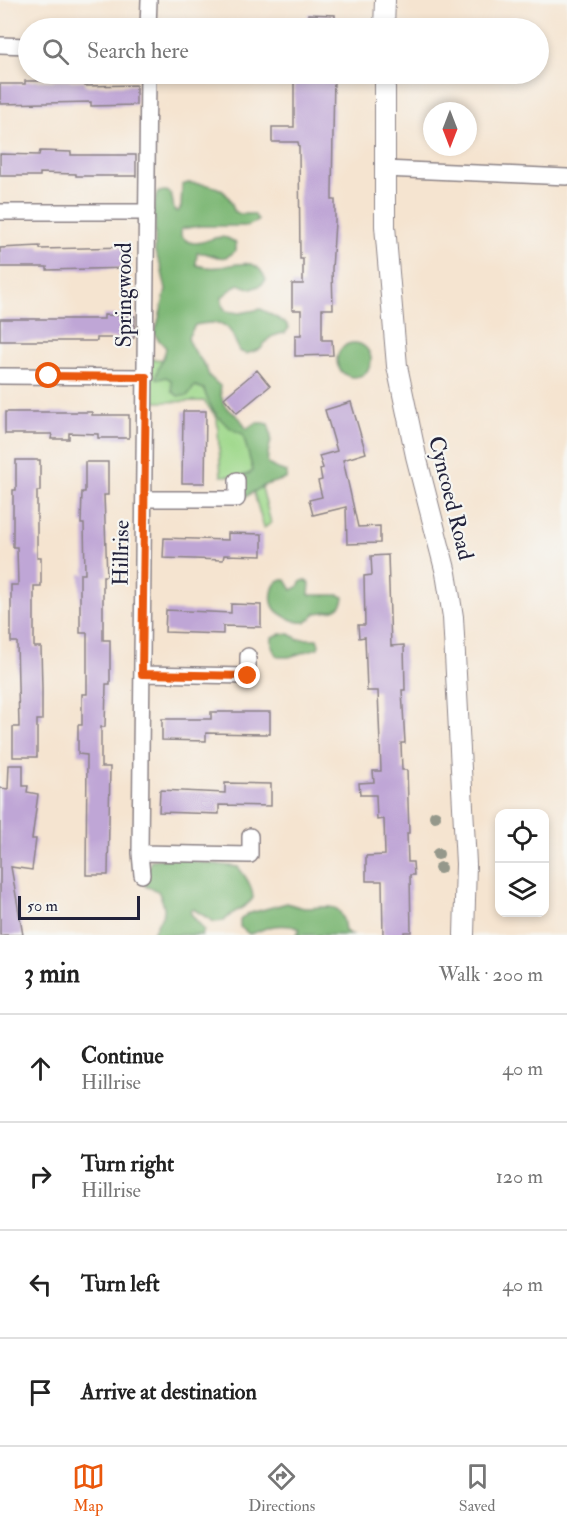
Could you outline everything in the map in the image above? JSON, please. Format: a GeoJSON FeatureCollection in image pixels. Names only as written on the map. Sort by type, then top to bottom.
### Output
{"type":"FeatureCollection","features":[{"type":"Feature","properties":{"kind":"street"},"geometry":{"type":"LineString","coordinates":[[148,18],[149,0]]}},
{"type":"Feature","properties":{"kind":"street"},"geometry":{"type":"LineString","coordinates":[[384,18],[385,0]]}},
{"type":"Feature","properties":{"kind":"street"},"geometry":{"type":"LineString","coordinates":[[0,45],[18,46]]}},
{"type":"Feature","properties":{"kind":"street","name":"Springwood"},"geometry":{"type":"LineString","coordinates":[[146,377],[148,84]]}},
{"type":"Feature","properties":{"kind":"street","name":"Cyncoed Road"},"geometry":{"type":"LineString","coordinates":[[385,84],[386,245],[397,366],[416,456],[446,573],[453,617],[466,864],[464,935]]}},
{"type":"Feature","properties":{"kind":"street"},"geometry":{"type":"LineString","coordinates":[[384,169],[567,177]]}},
{"type":"Feature","properties":{"kind":"street","name":"Springwood"},"geometry":{"type":"LineString","coordinates":[[0,212],[147,212]]}},
{"type":"Feature","properties":{"kind":"street"},"geometry":{"type":"LineString","coordinates":[[0,376],[146,377]]}},
{"type":"Feature","properties":{"kind":"street","name":"Hillrise"},"geometry":{"type":"LineString","coordinates":[[142,875],[140,853],[146,377]]}},
{"type":"Feature","properties":{"kind":"street"},"geometry":{"type":"LineString","coordinates":[[144,499],[237,499],[237,480]]}},
{"type":"Feature","properties":{"kind":"street"},"geometry":{"type":"LineString","coordinates":[[142,674],[248,676],[248,656]]}},
{"type":"Feature","properties":{"kind":"street"},"geometry":{"type":"LineString","coordinates":[[140,853],[250,855],[250,836]]}},
{"type":"Feature","properties":{"kind":"green space"},"geometry":{"type":"Polygon","coordinates":[[[188,183],[218,188],[228,196],[234,211],[240,214],[254,214],[258,220],[246,226],[200,226],[181,229],[181,236],[193,243],[221,237],[236,243],[236,250],[226,257],[197,253],[196,265],[214,267],[247,263],[258,267],[262,272],[266,280],[261,285],[252,289],[238,284],[222,297],[222,305],[226,311],[240,313],[261,309],[286,323],[289,328],[285,333],[270,338],[261,349],[246,354],[239,351],[229,329],[220,323],[195,325],[188,337],[190,345],[206,367],[209,376],[220,386],[221,396],[227,408],[238,417],[246,429],[257,423],[268,424],[271,441],[268,464],[287,472],[286,479],[265,485],[247,496],[240,493],[240,476],[253,471],[243,434],[230,427],[218,416],[209,403],[204,389],[195,386],[187,396],[178,396],[172,391],[171,380],[166,377],[156,378],[166,348],[154,333],[166,290],[155,252],[153,211],[157,193],[166,191],[171,194],[174,210],[178,212],[181,207],[182,185],[188,183]]]}},
{"type":"Feature","properties":{"kind":"green space"},"geometry":{"type":"Polygon","coordinates":[[[354,343],[366,348],[371,360],[366,372],[354,377],[342,372],[337,360],[342,348],[354,343]]]}},
{"type":"Feature","properties":{"kind":"green space"},"geometry":{"type":"Polygon","coordinates":[[[146,359],[176,360],[243,428],[271,523],[264,528],[249,476],[221,476],[217,418],[204,401],[157,402],[146,398],[146,359]]]}},
{"type":"Feature","properties":{"kind":"green space"},"geometry":{"type":"Polygon","coordinates":[[[280,580],[286,580],[292,590],[305,580],[310,583],[309,595],[339,595],[344,597],[343,602],[338,608],[316,613],[307,621],[293,620],[280,614],[273,606],[273,589],[280,580]]]}},
{"type":"Feature","properties":{"kind":"green space"},"geometry":{"type":"Polygon","coordinates":[[[290,634],[298,639],[317,639],[319,645],[318,648],[289,657],[279,657],[272,648],[272,637],[290,634]]]}},
{"type":"Feature","properties":{"kind":"green space"},"geometry":{"type":"Polygon","coordinates":[[[180,857],[198,862],[238,867],[248,881],[253,898],[224,921],[214,922],[193,909],[190,911],[204,930],[202,935],[153,935],[163,915],[164,907],[158,891],[145,886],[151,860],[180,857]]]}},
{"type":"Feature","properties":{"kind":"green space"},"geometry":{"type":"Polygon","coordinates":[[[287,903],[304,908],[328,907],[338,910],[345,931],[352,935],[296,935],[300,929],[281,926],[269,927],[249,934],[240,927],[240,920],[247,914],[287,903]]]}},
{"type":"Feature","properties":{"kind":"building"},"geometry":{"type":"Polygon","coordinates":[[[308,14],[335,15],[335,18],[308,18],[308,14]]]}},
{"type":"Feature","properties":{"kind":"building"},"geometry":{"type":"Polygon","coordinates":[[[0,84],[136,85],[136,105],[91,106],[91,102],[0,104],[0,84]]]}},
{"type":"Feature","properties":{"kind":"building"},"geometry":{"type":"Polygon","coordinates":[[[294,84],[334,84],[333,309],[322,309],[322,340],[332,340],[333,355],[295,356],[295,335],[301,335],[301,310],[292,310],[292,284],[303,284],[303,259],[300,259],[299,147],[298,142],[272,142],[272,127],[294,127],[294,84]]]}},
{"type":"Feature","properties":{"kind":"building"},"geometry":{"type":"Polygon","coordinates":[[[40,151],[71,152],[71,155],[136,155],[136,176],[76,176],[76,174],[40,173],[40,176],[0,176],[0,154],[39,155],[40,151]]]}},
{"type":"Feature","properties":{"kind":"building"},"geometry":{"type":"Polygon","coordinates":[[[40,246],[40,249],[129,247],[130,268],[47,270],[47,267],[0,267],[0,248],[40,246]]]}},
{"type":"Feature","properties":{"kind":"building"},"geometry":{"type":"Polygon","coordinates":[[[104,315],[135,316],[134,338],[97,338],[97,341],[0,341],[0,319],[104,319],[104,315]]]}},
{"type":"Feature","properties":{"kind":"building"},"geometry":{"type":"Polygon","coordinates":[[[257,370],[270,386],[237,413],[224,398],[257,370]]]}},
{"type":"Feature","properties":{"kind":"building"},"geometry":{"type":"Polygon","coordinates":[[[351,402],[366,453],[343,460],[358,527],[380,526],[380,543],[347,544],[346,507],[313,515],[309,500],[322,497],[318,481],[322,480],[320,469],[323,468],[319,456],[337,451],[325,410],[351,402]]]}},
{"type":"Feature","properties":{"kind":"building"},"geometry":{"type":"Polygon","coordinates":[[[183,411],[206,411],[205,483],[182,483],[183,411]]]}},
{"type":"Feature","properties":{"kind":"building"},"geometry":{"type":"Polygon","coordinates":[[[5,412],[92,412],[92,415],[129,415],[129,438],[98,438],[98,434],[69,433],[69,439],[51,439],[52,434],[5,434],[5,412]]]}},
{"type":"Feature","properties":{"kind":"building"},"geometry":{"type":"Polygon","coordinates":[[[16,460],[40,460],[40,491],[37,491],[37,557],[41,557],[41,586],[34,586],[34,647],[41,647],[42,688],[42,720],[37,720],[37,757],[13,757],[13,727],[19,727],[17,642],[11,642],[11,585],[18,585],[17,547],[13,547],[13,490],[16,490],[16,460]]]}},
{"type":"Feature","properties":{"kind":"building"},"geometry":{"type":"Polygon","coordinates":[[[85,462],[108,462],[108,495],[104,495],[107,576],[103,576],[103,640],[110,640],[110,684],[106,684],[105,727],[101,727],[101,767],[110,767],[108,875],[86,875],[87,755],[78,754],[78,725],[82,725],[82,694],[87,694],[87,633],[80,633],[80,574],[85,574],[84,524],[81,524],[82,492],[85,492],[85,462]]]}},
{"type":"Feature","properties":{"kind":"building"},"geometry":{"type":"Polygon","coordinates":[[[228,533],[262,534],[262,556],[224,555],[223,560],[163,558],[164,538],[228,540],[228,533]]]}},
{"type":"Feature","properties":{"kind":"building"},"geometry":{"type":"Polygon","coordinates":[[[388,555],[391,646],[404,645],[405,690],[402,690],[405,743],[401,743],[402,770],[407,770],[408,862],[413,862],[414,875],[410,875],[411,932],[404,932],[404,935],[383,935],[382,881],[366,881],[366,856],[385,855],[384,819],[377,820],[376,795],[360,795],[359,783],[374,782],[373,771],[381,771],[378,691],[367,691],[365,637],[359,638],[358,625],[365,625],[364,576],[372,575],[371,556],[388,555]]]}},
{"type":"Feature","properties":{"kind":"building"},"geometry":{"type":"Polygon","coordinates":[[[231,604],[261,605],[261,627],[223,626],[223,634],[165,632],[166,610],[231,613],[231,604]]]}},
{"type":"Feature","properties":{"kind":"building"},"geometry":{"type":"Polygon","coordinates":[[[211,712],[270,712],[270,734],[206,733],[206,741],[162,740],[162,719],[211,719],[211,712]]]}},
{"type":"Feature","properties":{"kind":"building"},"geometry":{"type":"Polygon","coordinates":[[[9,765],[23,765],[23,786],[28,786],[27,792],[38,794],[32,839],[36,839],[32,870],[11,867],[23,935],[0,935],[0,788],[8,789],[9,765]]]}},
{"type":"Feature","properties":{"kind":"building"},"geometry":{"type":"Polygon","coordinates":[[[225,783],[271,784],[271,806],[219,805],[219,814],[159,812],[160,790],[225,793],[225,783]]]}},
{"type":"Feature","properties":{"kind":"route"},"geometry":{"type":"LineString","coordinates":[[49,376],[146,377],[142,674],[248,676]]}}]}
